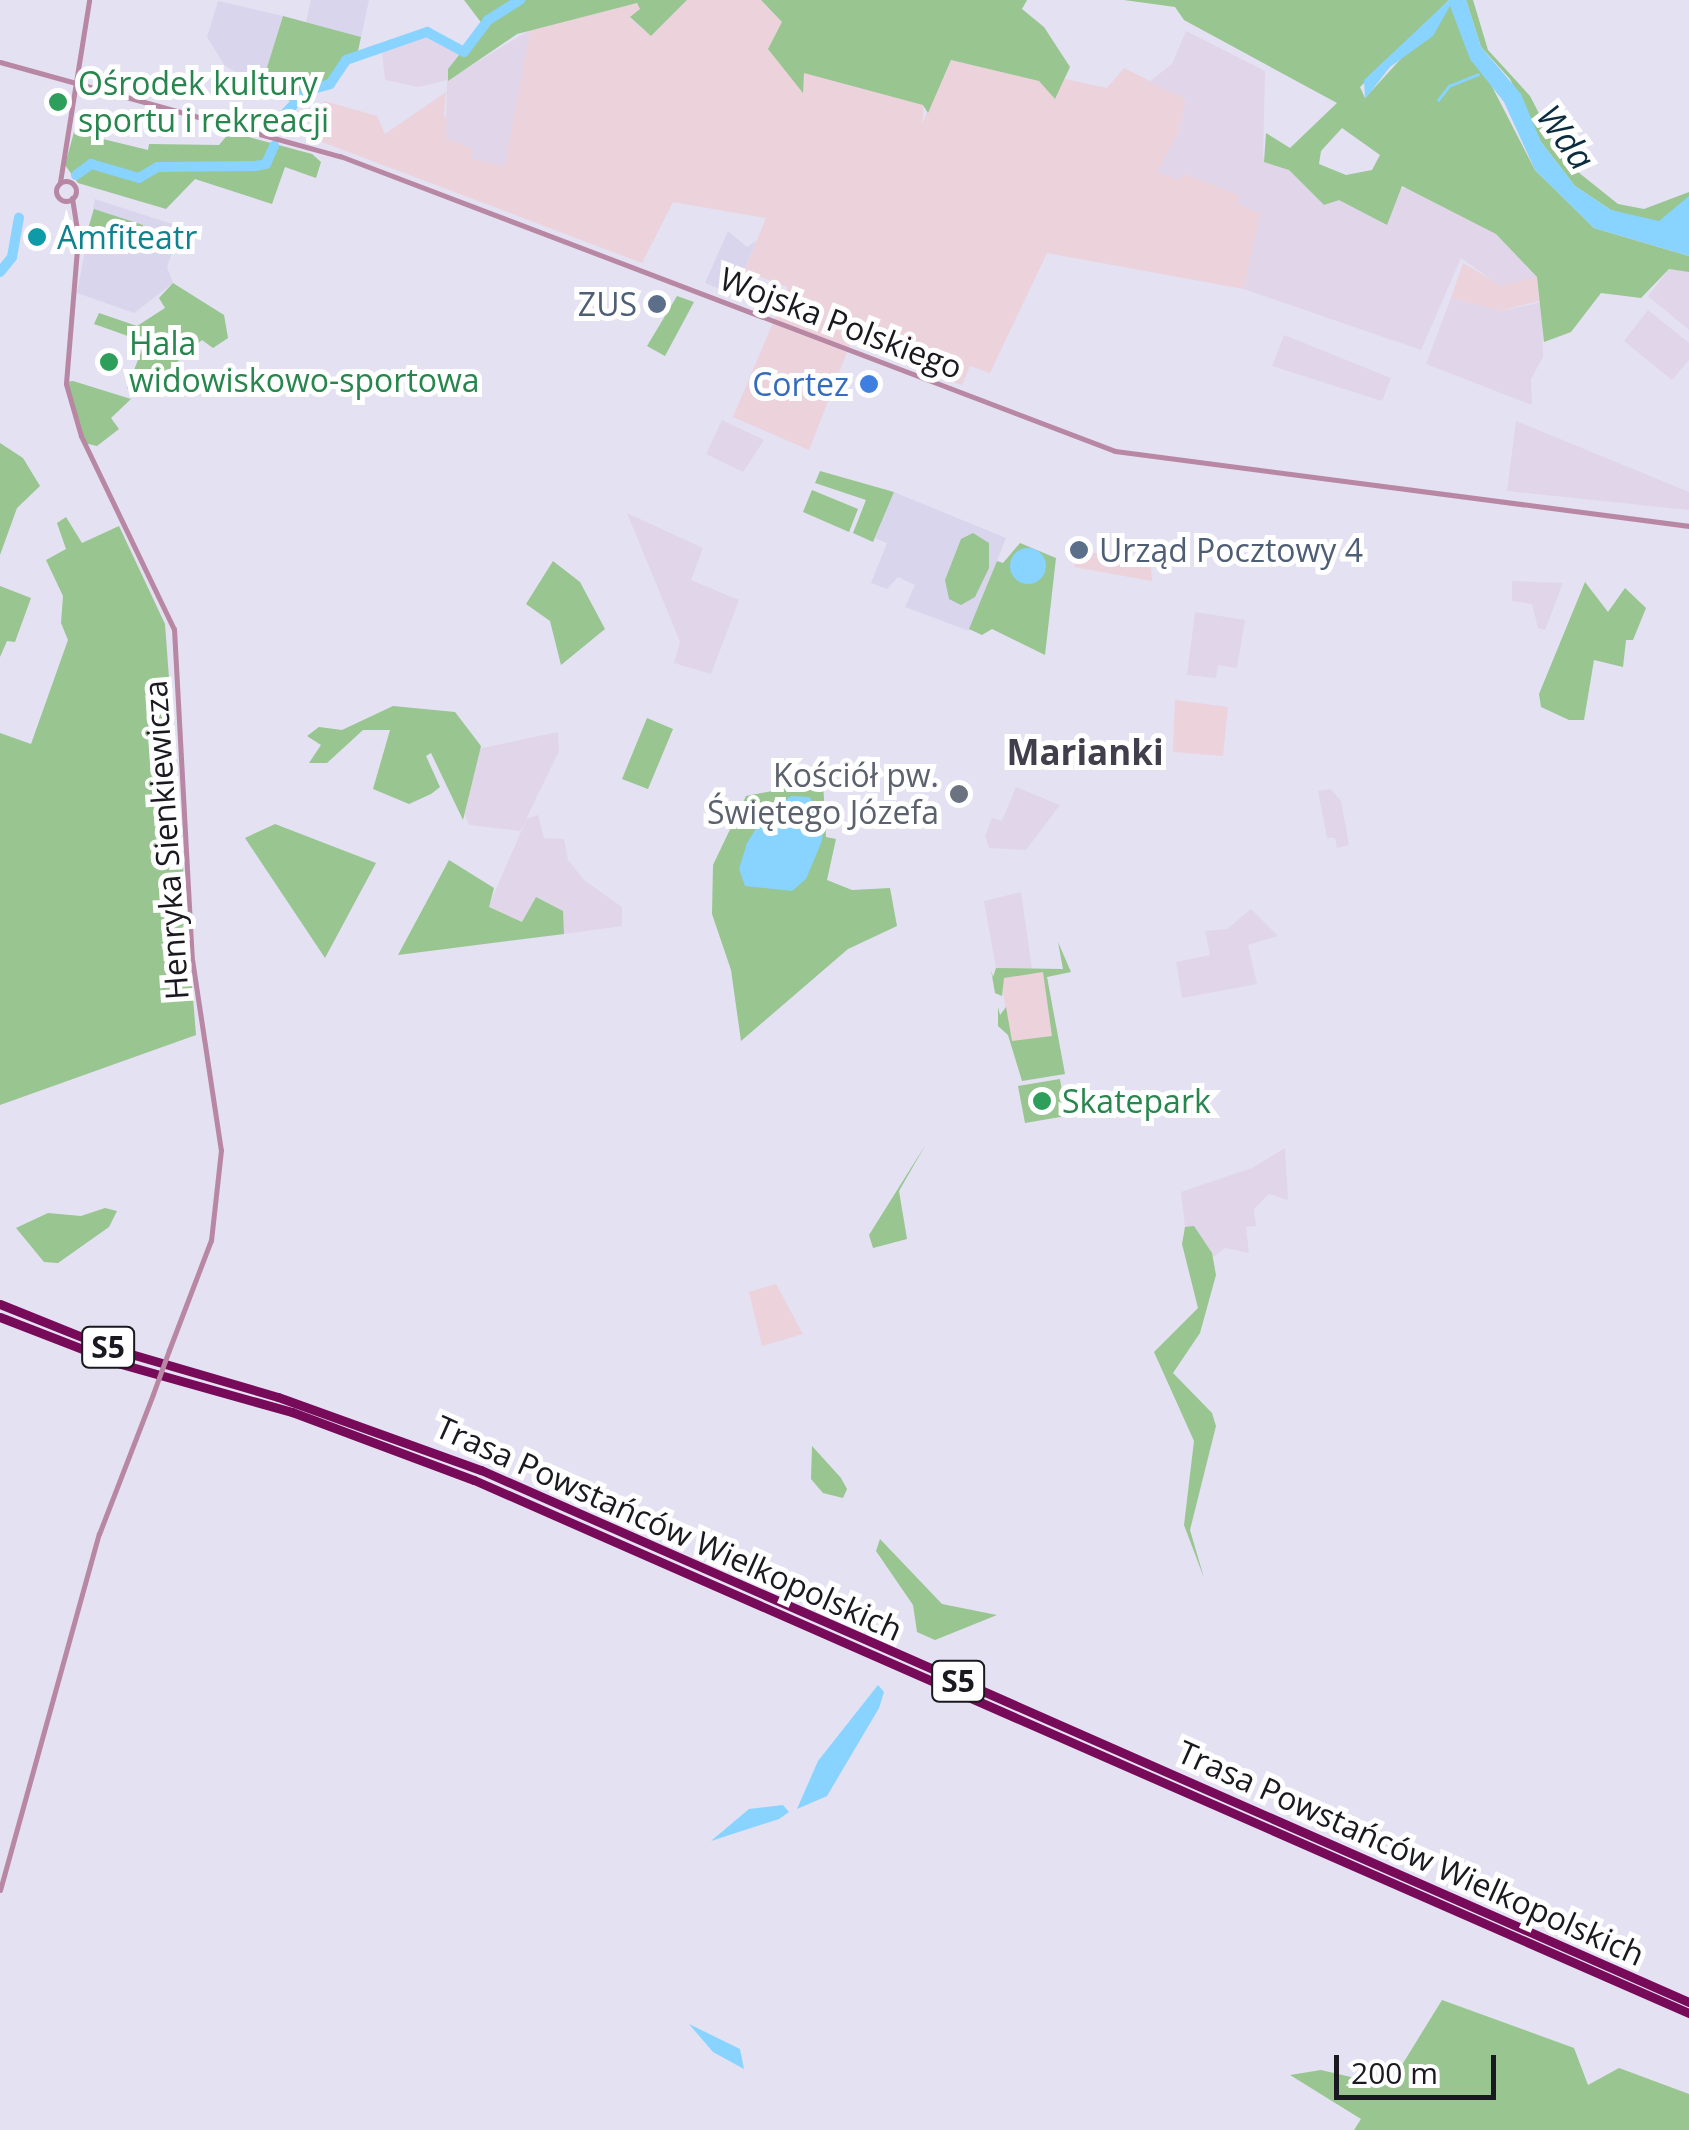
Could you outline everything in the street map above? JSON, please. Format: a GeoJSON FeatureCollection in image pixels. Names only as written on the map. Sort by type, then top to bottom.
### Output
{"type":"FeatureCollection","features":[{"type":"Feature","properties":{"kind":"highway","name":"Trasa Powstańców Wielkopolskich"},"geometry":{"type":"LineString","coordinates":[[0,1304],[106,1347],[278,1397],[481,1470],[1689,2002]]}},
{"type":"Feature","properties":{"kind":"highway","name":"Trasa Powstańców Wielkopolskich"},"geometry":{"type":"LineString","coordinates":[[0,1317],[121,1364],[292,1412],[474,1480],[1689,2013]]}},
{"type":"Feature","properties":{"kind":"street"},"geometry":{"type":"LineString","coordinates":[[63,182],[75,188],[70,199],[56,194],[63,182],[60,169],[79,82],[89,0]]}},
{"type":"Feature","properties":{"kind":"street","name":"Wojska Polskiego"},"geometry":{"type":"LineString","coordinates":[[0,62],[340,156],[1115,452],[1689,526]]}},
{"type":"Feature","properties":{"kind":"street","name":"Henryka Sienkiewicza"},"geometry":{"type":"LineString","coordinates":[[0,1890],[122,1468],[212,1240],[220,1150],[192,959],[174,629],[81,436],[66,384],[74,214],[70,199]]}},
{"type":"Feature","properties":{"kind":"shaded area"},"geometry":{"type":"Polygon","coordinates":[[[311,0],[369,0],[361,37],[306,22],[311,0]]]}},
{"type":"Feature","properties":{"kind":"shaded area"},"geometry":{"type":"Polygon","coordinates":[[[687,0],[761,0],[782,22],[803,91],[803,72],[924,105],[922,124],[951,60],[1039,81],[1055,99],[1065,79],[1107,88],[1124,68],[1186,99],[1179,132],[1158,171],[1183,173],[1240,195],[1261,213],[1244,289],[1047,253],[990,373],[970,366],[962,385],[851,342],[809,450],[733,417],[788,287],[744,271],[766,218],[673,202],[642,263],[309,137],[324,101],[377,116],[385,134],[446,92],[444,115],[471,148],[504,165],[530,30],[637,3],[640,9],[630,18],[651,36],[687,0]]]}},
{"type":"Feature","properties":{"kind":"shaded area"},"geometry":{"type":"Polygon","coordinates":[[[218,1],[283,16],[264,77],[249,79],[225,66],[207,37],[218,1]]]}},
{"type":"Feature","properties":{"kind":"shaded area"},"geometry":{"type":"Polygon","coordinates":[[[530,30],[505,166],[471,159],[471,148],[446,138],[447,80],[418,87],[385,80],[382,51],[402,42],[428,34],[464,55],[449,79],[530,30]]]}},
{"type":"Feature","properties":{"kind":"shaded area"},"geometry":{"type":"Polygon","coordinates":[[[1186,31],[1265,71],[1263,157],[1289,170],[1324,205],[1338,199],[1386,225],[1398,189],[1409,188],[1496,234],[1537,277],[1500,286],[1461,258],[1421,350],[1244,289],[1260,213],[1237,204],[1239,195],[1183,173],[1180,180],[1157,172],[1179,132],[1186,99],[1149,82],[1172,64],[1186,31]]]}},
{"type":"Feature","properties":{"kind":"shaded area"},"geometry":{"type":"Polygon","coordinates":[[[95,199],[181,227],[167,267],[173,283],[134,313],[77,293],[95,199]]]}},
{"type":"Feature","properties":{"kind":"shaded area"},"geometry":{"type":"Polygon","coordinates":[[[728,231],[747,247],[756,241],[734,295],[705,283],[728,231]]]}},
{"type":"Feature","properties":{"kind":"shaded area"},"geometry":{"type":"Polygon","coordinates":[[[1463,263],[1495,282],[1537,277],[1539,301],[1500,311],[1451,298],[1463,263]]]}},
{"type":"Feature","properties":{"kind":"shaded area"},"geometry":{"type":"Polygon","coordinates":[[[1669,269],[1689,271],[1689,330],[1648,296],[1669,269]]]}},
{"type":"Feature","properties":{"kind":"shaded area"},"geometry":{"type":"Polygon","coordinates":[[[1451,298],[1501,311],[1542,302],[1543,357],[1531,379],[1532,405],[1426,364],[1451,298]]]}},
{"type":"Feature","properties":{"kind":"shaded area"},"geometry":{"type":"Polygon","coordinates":[[[1648,310],[1689,343],[1689,360],[1672,380],[1624,341],[1648,310]]]}},
{"type":"Feature","properties":{"kind":"shaded area"},"geometry":{"type":"Polygon","coordinates":[[[1284,335],[1391,378],[1382,401],[1272,366],[1284,335]]]}},
{"type":"Feature","properties":{"kind":"shaded area"},"geometry":{"type":"Polygon","coordinates":[[[722,420],[764,440],[743,472],[706,454],[722,420]]]}},
{"type":"Feature","properties":{"kind":"shaded area"},"geometry":{"type":"Polygon","coordinates":[[[1516,421],[1689,492],[1689,510],[1507,491],[1516,421]]]}},
{"type":"Feature","properties":{"kind":"shaded area"},"geometry":{"type":"Polygon","coordinates":[[[894,492],[1006,538],[969,631],[905,607],[915,585],[898,577],[887,589],[871,583],[887,543],[875,538],[894,492]]]}},
{"type":"Feature","properties":{"kind":"shaded area"},"geometry":{"type":"Polygon","coordinates":[[[627,513],[703,548],[691,580],[739,600],[711,674],[674,663],[680,642],[627,513]]]}},
{"type":"Feature","properties":{"kind":"shaded area"},"geometry":{"type":"Polygon","coordinates":[[[1076,551],[1150,558],[1152,581],[1074,567],[1076,551]]]}},
{"type":"Feature","properties":{"kind":"shaded area"},"geometry":{"type":"Polygon","coordinates":[[[1512,581],[1563,583],[1545,630],[1538,628],[1532,604],[1512,601],[1512,581]]]}},
{"type":"Feature","properties":{"kind":"shaded area"},"geometry":{"type":"Polygon","coordinates":[[[1195,612],[1245,620],[1237,668],[1218,665],[1216,678],[1187,675],[1195,612]]]}},
{"type":"Feature","properties":{"kind":"shaded area"},"geometry":{"type":"Polygon","coordinates":[[[1175,700],[1228,707],[1223,756],[1173,752],[1175,700]]]}},
{"type":"Feature","properties":{"kind":"shaded area"},"geometry":{"type":"Polygon","coordinates":[[[558,732],[559,751],[526,819],[538,815],[544,838],[564,839],[568,860],[584,880],[622,907],[622,926],[564,934],[562,911],[535,898],[522,923],[488,907],[525,823],[520,831],[469,825],[456,793],[468,751],[558,732]]]}},
{"type":"Feature","properties":{"kind":"shaded area"},"geometry":{"type":"Polygon","coordinates":[[[1016,787],[1060,805],[1026,850],[989,848],[985,836],[992,818],[1002,821],[1016,787]]]}},
{"type":"Feature","properties":{"kind":"shaded area"},"geometry":{"type":"Polygon","coordinates":[[[1331,789],[1341,801],[1349,845],[1337,848],[1335,838],[1327,838],[1318,791],[1331,789]]]}},
{"type":"Feature","properties":{"kind":"shaded area"},"geometry":{"type":"Polygon","coordinates":[[[1021,892],[1032,969],[996,968],[984,901],[1021,892]]]}},
{"type":"Feature","properties":{"kind":"shaded area"},"geometry":{"type":"Polygon","coordinates":[[[1251,909],[1278,936],[1248,945],[1257,984],[1182,998],[1176,962],[1210,955],[1205,931],[1227,929],[1251,909]]]}},
{"type":"Feature","properties":{"kind":"shaded area"},"geometry":{"type":"Polygon","coordinates":[[[999,968],[1043,969],[1055,1040],[1012,1047],[999,968]]]}},
{"type":"Feature","properties":{"kind":"shaded area"},"geometry":{"type":"Polygon","coordinates":[[[1285,1148],[1288,1200],[1269,1194],[1254,1209],[1256,1226],[1246,1227],[1249,1253],[1225,1248],[1213,1257],[1194,1227],[1185,1227],[1181,1192],[1252,1168],[1285,1148]]]}},
{"type":"Feature","properties":{"kind":"shaded area"},"geometry":{"type":"Polygon","coordinates":[[[776,1284],[803,1334],[762,1346],[749,1292],[776,1284]]]}},
{"type":"Feature","properties":{"kind":"green space"},"geometry":{"type":"Polygon","coordinates":[[[464,0],[687,0],[651,36],[630,17],[640,9],[637,3],[517,34],[448,81],[448,69],[483,25],[464,0]]]}},
{"type":"Feature","properties":{"kind":"green space"},"geometry":{"type":"Polygon","coordinates":[[[761,0],[1027,0],[1022,9],[1044,27],[1070,67],[1055,99],[1039,81],[951,60],[928,113],[923,105],[804,73],[803,93],[768,49],[782,22],[761,0]]]}},
{"type":"Feature","properties":{"kind":"green space"},"geometry":{"type":"Polygon","coordinates":[[[1124,0],[1449,0],[1360,87],[1365,98],[1450,5],[1535,170],[1594,228],[1689,256],[1689,272],[1669,269],[1641,298],[1601,293],[1571,332],[1544,342],[1537,277],[1496,234],[1402,186],[1387,225],[1339,200],[1324,205],[1289,170],[1264,162],[1266,133],[1290,148],[1337,103],[1184,20],[1175,7],[1124,0]],[[1342,128],[1321,151],[1319,164],[1346,175],[1372,170],[1380,155],[1342,128]]]}},
{"type":"Feature","properties":{"kind":"green space"},"geometry":{"type":"Polygon","coordinates":[[[1466,0],[1473,0],[1488,50],[1530,96],[1563,160],[1618,204],[1644,209],[1689,192],[1689,233],[1611,210],[1575,186],[1541,142],[1510,79],[1481,47],[1466,0]]]}},
{"type":"Feature","properties":{"kind":"green space"},"geometry":{"type":"Polygon","coordinates":[[[283,16],[361,37],[358,51],[326,83],[291,101],[281,98],[284,85],[264,77],[283,16]]]}},
{"type":"Feature","properties":{"kind":"green space"},"geometry":{"type":"Polygon","coordinates":[[[74,132],[148,150],[149,144],[219,145],[230,132],[312,154],[321,162],[316,178],[285,167],[272,204],[195,179],[166,209],[78,183],[65,165],[74,132]]]}},
{"type":"Feature","properties":{"kind":"green space"},"geometry":{"type":"Polygon","coordinates":[[[94,209],[143,225],[135,247],[87,232],[94,209]]]}},
{"type":"Feature","properties":{"kind":"green space"},"geometry":{"type":"Polygon","coordinates":[[[173,283],[224,315],[228,338],[213,348],[202,340],[140,395],[127,388],[145,342],[94,324],[99,313],[137,326],[165,308],[159,298],[173,283]]]}},
{"type":"Feature","properties":{"kind":"green space"},"geometry":{"type":"Polygon","coordinates":[[[677,296],[694,302],[665,356],[647,346],[677,296]]]}},
{"type":"Feature","properties":{"kind":"green space"},"geometry":{"type":"Polygon","coordinates":[[[65,382],[131,399],[111,418],[119,429],[97,446],[84,443],[65,382]]]}},
{"type":"Feature","properties":{"kind":"green space"},"geometry":{"type":"Polygon","coordinates":[[[0,443],[23,458],[40,486],[17,508],[0,555],[0,443]]]}},
{"type":"Feature","properties":{"kind":"green space"},"geometry":{"type":"Polygon","coordinates":[[[820,471],[894,492],[873,542],[853,533],[866,500],[815,483],[820,471]]]}},
{"type":"Feature","properties":{"kind":"green space"},"geometry":{"type":"Polygon","coordinates":[[[812,490],[858,509],[849,532],[803,512],[812,490]]]}},
{"type":"Feature","properties":{"kind":"green space"},"geometry":{"type":"Polygon","coordinates":[[[66,517],[82,543],[119,526],[165,624],[188,936],[161,944],[165,957],[181,951],[184,973],[191,974],[196,1035],[0,1105],[0,733],[31,744],[68,640],[61,623],[63,596],[46,560],[66,549],[57,523],[66,517]]]}},
{"type":"Feature","properties":{"kind":"green space"},"geometry":{"type":"Polygon","coordinates":[[[973,533],[989,543],[989,568],[975,597],[961,605],[949,599],[945,580],[961,539],[973,533]]]}},
{"type":"Feature","properties":{"kind":"green space"},"geometry":{"type":"Polygon","coordinates":[[[1020,543],[1056,558],[1045,655],[992,629],[982,635],[969,629],[997,561],[1003,563],[1020,543]]]}},
{"type":"Feature","properties":{"kind":"green space"},"geometry":{"type":"Polygon","coordinates":[[[553,561],[580,582],[605,629],[561,665],[550,621],[526,604],[553,561]]]}},
{"type":"Feature","properties":{"kind":"green space"},"geometry":{"type":"Polygon","coordinates":[[[1585,582],[1608,612],[1625,588],[1646,608],[1633,640],[1626,640],[1623,667],[1594,660],[1584,720],[1569,720],[1541,707],[1539,694],[1585,582]]]}},
{"type":"Feature","properties":{"kind":"green space"},"geometry":{"type":"Polygon","coordinates":[[[0,586],[31,598],[15,642],[7,641],[0,657],[0,586]]]}},
{"type":"Feature","properties":{"kind":"green space"},"geometry":{"type":"Polygon","coordinates":[[[393,706],[455,712],[481,746],[463,820],[431,753],[426,756],[440,787],[431,794],[409,804],[373,789],[390,730],[363,730],[327,763],[309,763],[321,745],[307,736],[319,727],[342,730],[393,706]]]}},
{"type":"Feature","properties":{"kind":"green space"},"geometry":{"type":"Polygon","coordinates":[[[647,718],[673,729],[648,789],[622,779],[647,718]]]}},
{"type":"Feature","properties":{"kind":"green space"},"geometry":{"type":"Polygon","coordinates":[[[823,781],[826,837],[836,839],[827,880],[852,890],[890,888],[897,926],[848,949],[741,1041],[731,970],[712,914],[713,865],[746,796],[823,781]]]}},
{"type":"Feature","properties":{"kind":"green space"},"geometry":{"type":"Polygon","coordinates":[[[275,824],[376,863],[325,958],[245,838],[275,824]]]}},
{"type":"Feature","properties":{"kind":"green space"},"geometry":{"type":"Polygon","coordinates":[[[449,860],[494,888],[489,907],[522,922],[536,897],[563,911],[564,934],[398,955],[449,860]]]}},
{"type":"Feature","properties":{"kind":"green space"},"geometry":{"type":"Polygon","coordinates":[[[1058,942],[1071,972],[1047,977],[1065,1074],[1022,1081],[1008,1035],[998,1026],[998,1007],[1000,1015],[1006,1007],[1012,1041],[1052,1036],[1043,972],[1004,978],[1002,996],[995,993],[991,970],[993,977],[996,968],[1063,969],[1058,942]]]}},
{"type":"Feature","properties":{"kind":"green space","name":"Skatepark"},"geometry":{"type":"Polygon","coordinates":[[[1060,1079],[1066,1116],[1025,1123],[1018,1086],[1060,1079]]]}},
{"type":"Feature","properties":{"kind":"green space"},"geometry":{"type":"Polygon","coordinates":[[[926,1144],[899,1191],[907,1239],[873,1248],[869,1235],[926,1144]]]}},
{"type":"Feature","properties":{"kind":"green space"},"geometry":{"type":"Polygon","coordinates":[[[105,1208],[117,1211],[109,1227],[58,1263],[44,1262],[16,1228],[48,1213],[81,1216],[105,1208]]]}},
{"type":"Feature","properties":{"kind":"green space"},"geometry":{"type":"Polygon","coordinates":[[[1194,1226],[1212,1253],[1216,1275],[1200,1333],[1173,1373],[1212,1413],[1216,1426],[1190,1530],[1204,1578],[1184,1525],[1194,1441],[1154,1352],[1198,1308],[1182,1244],[1185,1227],[1194,1226]]]}},
{"type":"Feature","properties":{"kind":"green space"},"geometry":{"type":"Polygon","coordinates":[[[812,1446],[841,1478],[847,1489],[843,1498],[823,1493],[811,1479],[812,1446]]]}},
{"type":"Feature","properties":{"kind":"green space"},"geometry":{"type":"Polygon","coordinates":[[[880,1539],[942,1604],[997,1615],[935,1640],[917,1632],[913,1605],[876,1551],[880,1539]]]}},
{"type":"Feature","properties":{"kind":"green space"},"geometry":{"type":"Polygon","coordinates":[[[1442,2000],[1574,2048],[1588,2085],[1619,2068],[1689,2094],[1689,2130],[1354,2130],[1361,2119],[1290,2075],[1321,2070],[1389,2086],[1442,2000]]]}},
{"type":"Feature","properties":{"kind":"water"},"geometry":{"type":"Polygon","coordinates":[[[1449,0],[1466,0],[1481,47],[1521,94],[1541,142],[1575,186],[1611,210],[1659,221],[1689,196],[1689,256],[1594,228],[1535,170],[1504,102],[1470,59],[1450,6],[1433,36],[1390,67],[1365,99],[1364,80],[1449,0]]]}},
{"type":"Feature","properties":{"kind":"water"},"geometry":{"type":"Polygon","coordinates":[[[1028,548],[1041,553],[1046,566],[1041,579],[1028,584],[1015,579],[1010,566],[1015,553],[1028,548]]]}},
{"type":"Feature","properties":{"kind":"water"},"geometry":{"type":"Polygon","coordinates":[[[791,796],[809,797],[825,815],[822,841],[806,879],[792,891],[745,886],[739,869],[747,843],[763,817],[791,796]]]}},
{"type":"Feature","properties":{"kind":"water"},"geometry":{"type":"Polygon","coordinates":[[[878,1685],[884,1692],[879,1708],[827,1796],[797,1809],[818,1761],[878,1685]]]}},
{"type":"Feature","properties":{"kind":"water"},"geometry":{"type":"Polygon","coordinates":[[[783,1805],[789,1812],[779,1819],[711,1841],[749,1809],[783,1805]]]}},
{"type":"Feature","properties":{"kind":"water"},"geometry":{"type":"Polygon","coordinates":[[[689,2024],[740,2049],[744,2069],[713,2052],[689,2024]]]}},
{"type":"Feature","properties":{"kind":"waterway"},"geometry":{"type":"LineString","coordinates":[[282,117],[306,91],[330,84],[346,60],[427,32],[464,52],[488,20],[520,0]]}},
{"type":"Feature","properties":{"kind":"waterway"},"geometry":{"type":"LineString","coordinates":[[1438,100],[1449,86],[1478,74]]}},
{"type":"Feature","properties":{"kind":"waterway"},"geometry":{"type":"LineString","coordinates":[[76,175],[91,164],[139,178],[157,167],[255,166],[266,164],[274,146]]}},
{"type":"Feature","properties":{"kind":"waterway"},"geometry":{"type":"LineString","coordinates":[[0,272],[12,257],[19,218]]}},
{"type":"Feature","properties":{"kind":"place","name":"Ośrodek kultury sportu i rekreacji"},"geometry":{"type":"Point","coordinates":[58,102]}},
{"type":"Feature","properties":{"kind":"place","name":"Amfiteatr"},"geometry":{"type":"Point","coordinates":[37,237]}},
{"type":"Feature","properties":{"kind":"place","name":"ZUS"},"geometry":{"type":"Point","coordinates":[657,304]}},
{"type":"Feature","properties":{"kind":"place","name":"Hala widowiskowo-sportowa"},"geometry":{"type":"Point","coordinates":[109,362]}},
{"type":"Feature","properties":{"kind":"place","name":"Cortez"},"geometry":{"type":"Point","coordinates":[869,384]}},
{"type":"Feature","properties":{"kind":"place","name":"Urząd Pocztowy 4"},"geometry":{"type":"Point","coordinates":[1079,550]}},
{"type":"Feature","properties":{"kind":"place","name":"Kościół pw. Świętego Józefa"},"geometry":{"type":"Point","coordinates":[959,794]}},
{"type":"Feature","properties":{"kind":"place","name":"Skatepark"},"geometry":{"type":"Point","coordinates":[1042,1101]}},
{"type":"Feature","properties":{"kind":"district","name":"Marianki"},"geometry":{"type":"Point","coordinates":[1085,752]}},
{"type":"Feature","properties":{"kind":"water label","name":"Wda"},"geometry":{"type":"Point","coordinates":[1566,137]}}]}
